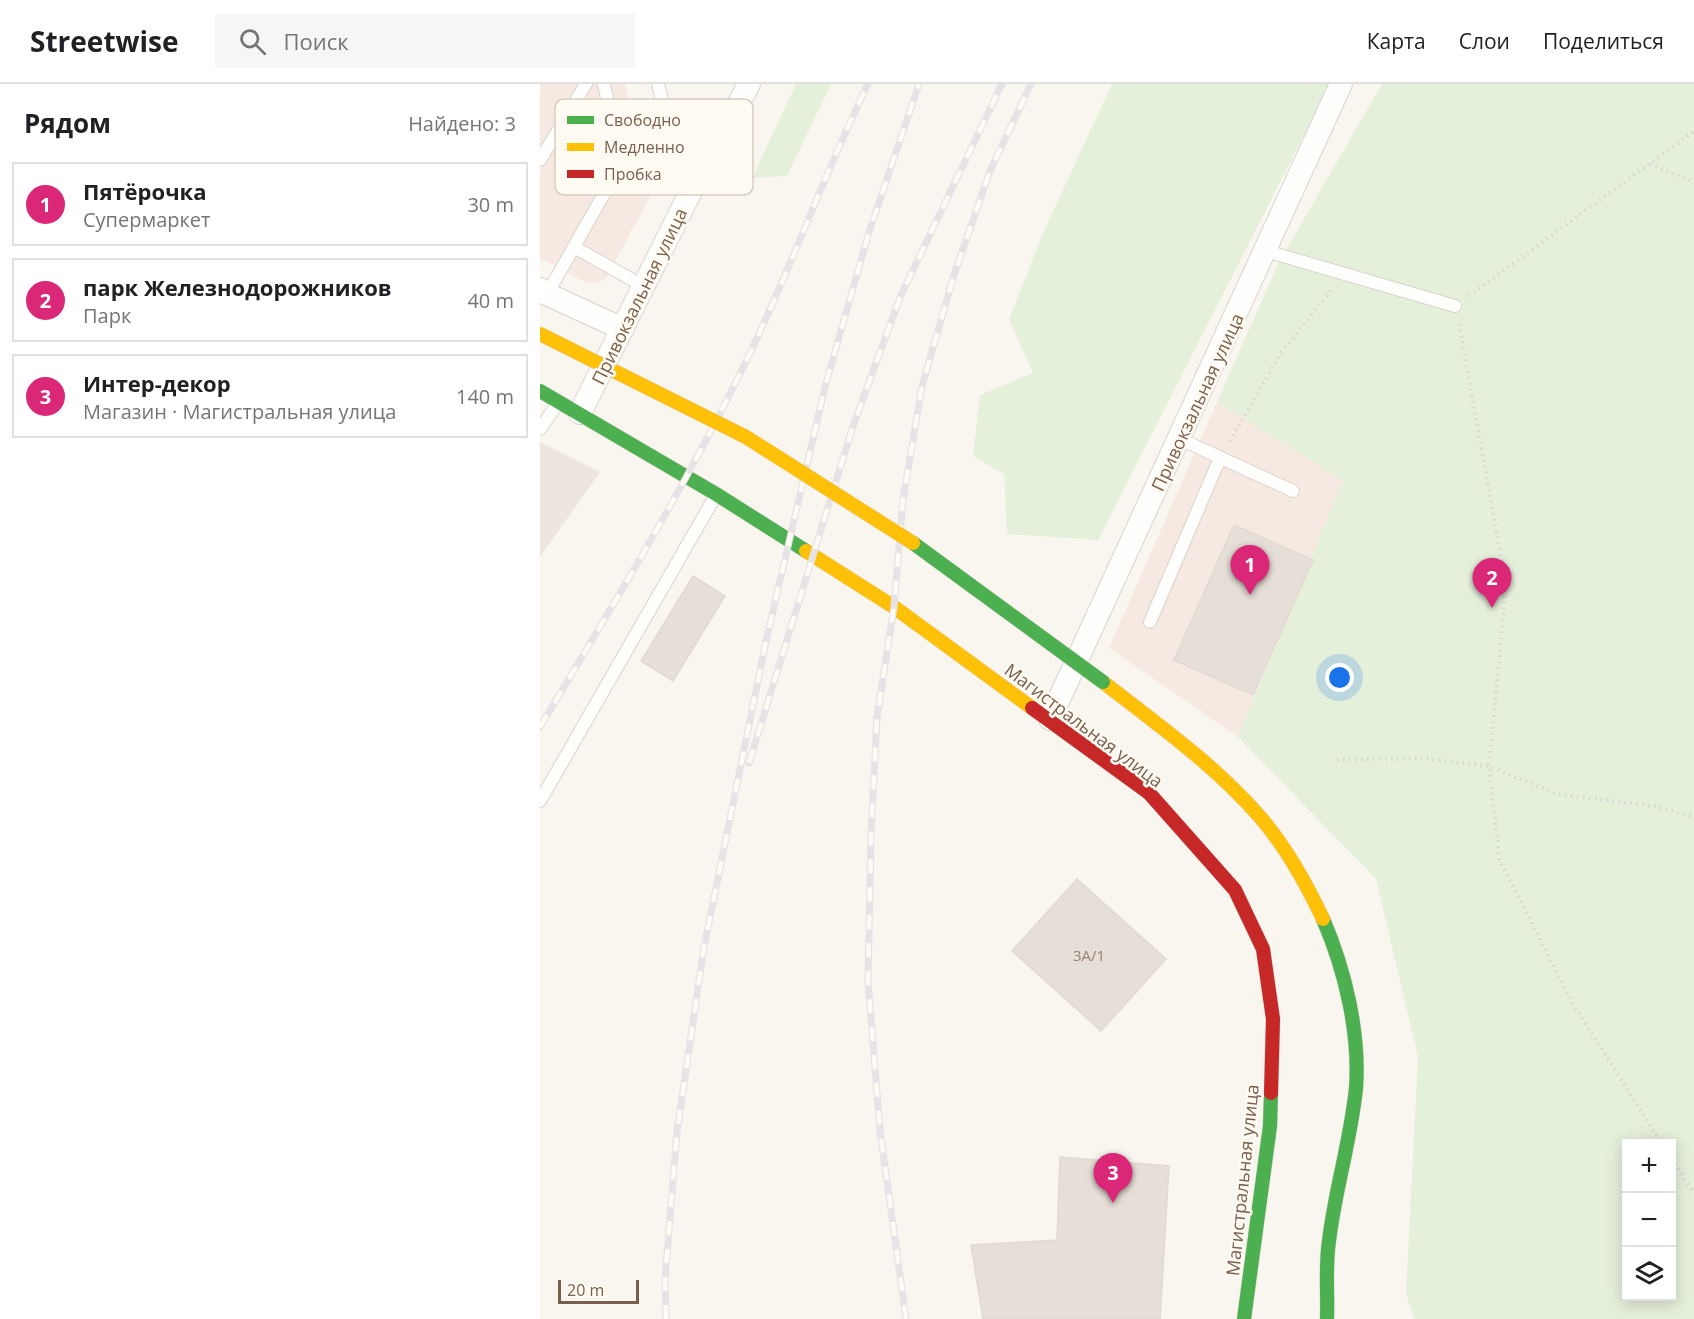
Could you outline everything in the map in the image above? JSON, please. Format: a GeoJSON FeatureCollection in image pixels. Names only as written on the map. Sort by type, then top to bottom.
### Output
{"type":"FeatureCollection","features":[{"type":"Feature","properties":{"kind":"main road"},"geometry":{"type":"LineString","coordinates":[[540,334],[671,397],[802,471],[944,564],[1178,740],[1234,789],[1272,831],[1296,867],[1315,902],[1336,953],[1351,1014],[1356,1083],[1329,1237],[1327,1319]]}},
{"type":"Feature","properties":{"kind":"main road","name":"Магистральная улица"},"geometry":{"type":"LineString","coordinates":[[540,391],[614,432],[716,494],[894,607],[1050,719],[1149,793],[1235,890],[1263,950],[1273,1019],[1270,1126],[1244,1319]]}},
{"type":"Feature","properties":{"kind":"street","name":"Привокзальная улица"},"geometry":{"type":"LineString","coordinates":[[741,99],[749,84]]}},
{"type":"Feature","properties":{"kind":"street","name":"Привокзальная улица"},"geometry":{"type":"LineString","coordinates":[[1050,719],[1266,252],[1341,84]]}},
{"type":"Feature","properties":{"kind":"street","name":"Привокзальная улица"},"geometry":{"type":"LineString","coordinates":[[580,413],[689,195]]}},
{"type":"Feature","properties":{"kind":"street"},"geometry":{"type":"LineString","coordinates":[[540,291],[623,329]]}},
{"type":"Feature","properties":{"kind":"lane"},"geometry":{"type":"LineString","coordinates":[[577,99],[586,84]]}},
{"type":"Feature","properties":{"kind":"lane"},"geometry":{"type":"LineString","coordinates":[[604,84],[607,99]]}},
{"type":"Feature","properties":{"kind":"lane"},"geometry":{"type":"LineString","coordinates":[[658,84],[662,99]]}},
{"type":"Feature","properties":{"kind":"lane"},"geometry":{"type":"LineString","coordinates":[[540,160],[555,135]]}},
{"type":"Feature","properties":{"kind":"lane"},"geometry":{"type":"LineString","coordinates":[[540,284],[550,290],[603,195]]}},
{"type":"Feature","properties":{"kind":"lane"},"geometry":{"type":"LineString","coordinates":[[685,195],[686,201]]}},
{"type":"Feature","properties":{"kind":"lane"},"geometry":{"type":"LineString","coordinates":[[574,247],[645,287]]}},
{"type":"Feature","properties":{"kind":"lane"},"geometry":{"type":"LineString","coordinates":[[1266,252],[1455,306]]}},
{"type":"Feature","properties":{"kind":"lane"},"geometry":{"type":"LineString","coordinates":[[540,429],[560,401]]}},
{"type":"Feature","properties":{"kind":"lane"},"geometry":{"type":"LineString","coordinates":[[1180,439],[1293,491]]}},
{"type":"Feature","properties":{"kind":"lane"},"geometry":{"type":"LineString","coordinates":[[1150,622],[1220,458]]}},
{"type":"Feature","properties":{"kind":"lane"},"geometry":{"type":"LineString","coordinates":[[540,801],[716,494]]}},
{"type":"Feature","properties":{"kind":"path"},"geometry":{"type":"LineString","coordinates":[[1659,1139],[1574,1005],[1499,859],[1489,766],[1506,585],[1455,306],[1694,131]]}},
{"type":"Feature","properties":{"kind":"path"},"geometry":{"type":"LineString","coordinates":[[1650,163],[1694,182]]}},
{"type":"Feature","properties":{"kind":"path"},"geometry":{"type":"LineString","coordinates":[[1220,458],[1281,353],[1344,274]]}},
{"type":"Feature","properties":{"kind":"path"},"geometry":{"type":"LineString","coordinates":[[1337,760],[1420,758],[1489,766],[1557,794],[1655,806],[1694,817]]}},
{"type":"Feature","properties":{"kind":"path"},"geometry":{"type":"LineString","coordinates":[[1676,1166],[1694,1194]]}},
{"type":"Feature","properties":{"kind":"shaded area"},"geometry":{"type":"Polygon","coordinates":[[[540,84],[625,84],[629,99],[555,99],[555,195],[651,195],[605,280],[589,284],[540,258],[540,84]]]}},
{"type":"Feature","properties":{"kind":"shaded area"},"geometry":{"type":"Polygon","coordinates":[[[1217,402],[1343,480],[1238,737],[1109,648],[1217,402]]]}},
{"type":"Feature","properties":{"kind":"shaded area"},"geometry":{"type":"Polygon","coordinates":[[[540,442],[600,472],[540,557],[540,442]]]}},
{"type":"Feature","properties":{"kind":"green space"},"geometry":{"type":"Polygon","coordinates":[[[796,84],[831,84],[787,176],[753,178],[796,84]]]}},
{"type":"Feature","properties":{"kind":"green space"},"geometry":{"type":"Polygon","coordinates":[[[1112,84],[1330,84],[1098,540],[1007,534],[1004,474],[973,456],[980,395],[1033,373],[1009,319],[1043,233],[1112,84]]]}},
{"type":"Feature","properties":{"kind":"green space"},"geometry":{"type":"Polygon","coordinates":[[[1382,84],[1694,84],[1694,1319],[1414,1319],[1406,1293],[1418,1057],[1376,879],[1238,737],[1343,480],[1217,402],[1278,264],[1382,84]]]}},
{"type":"Feature","properties":{"kind":"building"},"geometry":{"type":"Polygon","coordinates":[[[1234,525],[1313,560],[1253,695],[1174,660],[1234,525]]]}},
{"type":"Feature","properties":{"kind":"building"},"geometry":{"type":"Polygon","coordinates":[[[693,576],[725,596],[673,681],[641,661],[693,576]]]}},
{"type":"Feature","properties":{"kind":"building"},"geometry":{"type":"Polygon","coordinates":[[[1077,879],[1166,959],[1101,1031],[1012,951],[1077,879]]]}},
{"type":"Feature","properties":{"kind":"building"},"geometry":{"type":"Polygon","coordinates":[[[1060,1157],[1169,1166],[1160,1319],[983,1319],[971,1245],[1057,1240],[1060,1157]]]}},
{"type":"Feature","properties":{"kind":"railway"},"geometry":{"type":"LineString","coordinates":[[540,727],[649,543],[726,403],[765,321],[868,84]]}},
{"type":"Feature","properties":{"kind":"railway"},"geometry":{"type":"LineString","coordinates":[[666,1319],[665,1279],[677,1132],[704,947],[766,641],[825,387],[869,232],[919,84]]}},
{"type":"Feature","properties":{"kind":"railway"},"geometry":{"type":"LineString","coordinates":[[749,763],[853,426],[901,295],[1002,84]]}},
{"type":"Feature","properties":{"kind":"railway"},"geometry":{"type":"LineString","coordinates":[[906,1319],[880,1130],[868,981],[871,835],[877,717],[894,607],[903,500],[922,386],[954,275],[990,171],[1031,84]]}},
{"type":"Feature","properties":{"kind":"traffic: fast"},"geometry":{"type":"LineString","coordinates":[[540,391],[716,494],[806,551]]}},
{"type":"Feature","properties":{"kind":"traffic: fast"},"geometry":{"type":"LineString","coordinates":[[913,543],[1103,682]]}},
{"type":"Feature","properties":{"kind":"traffic: fast"},"geometry":{"type":"LineString","coordinates":[[1323,919],[1344,980],[1353,1024],[1357,1067],[1354,1107],[1328,1251],[1327,1319]]}},
{"type":"Feature","properties":{"kind":"traffic: fast"},"geometry":{"type":"LineString","coordinates":[[1244,1319],[1270,1126],[1271,1093]]}},
{"type":"Feature","properties":{"kind":"traffic: slow"},"geometry":{"type":"LineString","coordinates":[[540,334],[746,437],[913,543]]}},
{"type":"Feature","properties":{"kind":"traffic: slow"},"geometry":{"type":"LineString","coordinates":[[806,551],[894,607],[1032,708]]}},
{"type":"Feature","properties":{"kind":"traffic: slow"},"geometry":{"type":"LineString","coordinates":[[1103,682],[1185,746],[1243,798],[1287,853],[1323,919]]}},
{"type":"Feature","properties":{"kind":"traffic: jam"},"geometry":{"type":"LineString","coordinates":[[1032,708],[1149,793],[1235,890],[1263,949],[1273,1019],[1271,1093]]}},
{"type":"Feature","properties":{"kind":"place","name":"Пятёрочка"},"geometry":{"type":"Point","coordinates":[1250,595]}},
{"type":"Feature","properties":{"kind":"place","name":"парк Железнодорожников"},"geometry":{"type":"Point","coordinates":[1492,608]}},
{"type":"Feature","properties":{"kind":"place","name":"Интер-декор"},"geometry":{"type":"Point","coordinates":[1113,1203]}}]}
